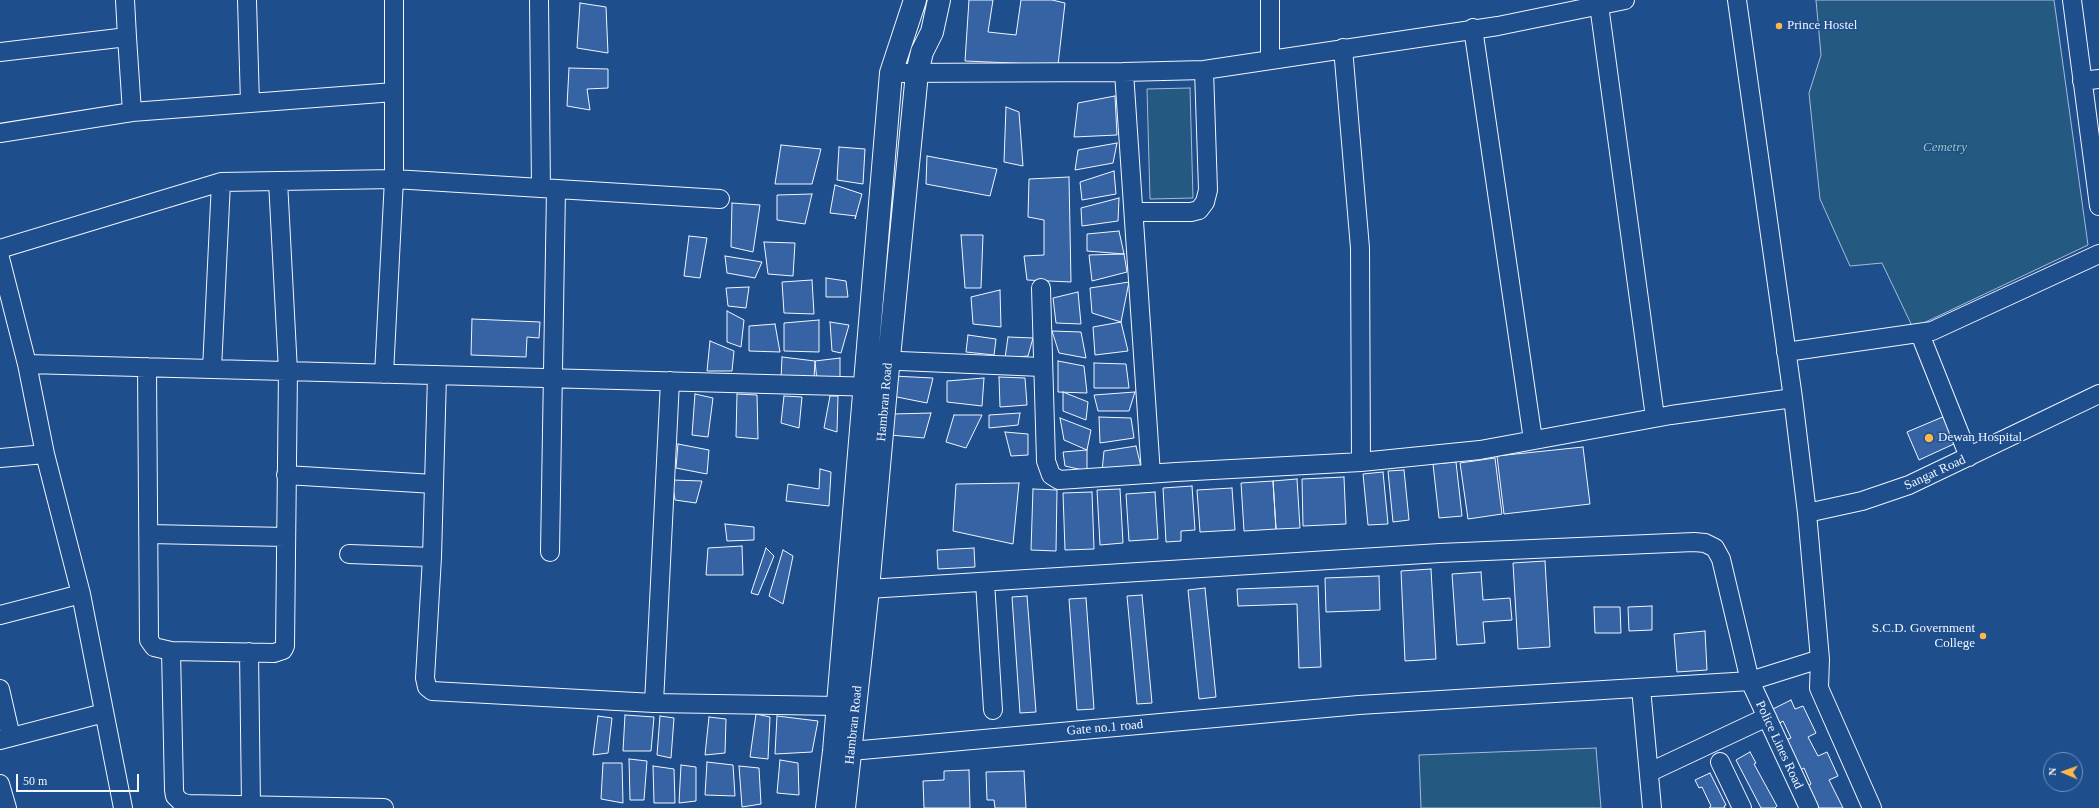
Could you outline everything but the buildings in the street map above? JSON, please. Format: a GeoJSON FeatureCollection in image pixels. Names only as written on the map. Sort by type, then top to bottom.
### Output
{"type":"FeatureCollection","features":[{"type":"Feature","properties":{"kind":"main road","name":"Hambran Road"},"geometry":{"type":"LineString","coordinates":[[844,808],[868,589],[875,387],[867,359],[891,73],[916,0]]}},
{"type":"Feature","properties":{"kind":"main road","name":"Hambran Road"},"geometry":{"type":"LineString","coordinates":[[827,808],[875,387],[889,360],[917,73],[922,52],[932,32],[939,0]]}},
{"type":"Feature","properties":{"kind":"street"},"geometry":{"type":"LineString","coordinates":[[125,0],[132,112]]}},
{"type":"Feature","properties":{"kind":"street"},"geometry":{"type":"LineString","coordinates":[[247,0],[250,103]]}},
{"type":"Feature","properties":{"kind":"street"},"geometry":{"type":"LineString","coordinates":[[384,374],[394,179],[394,0]]}},
{"type":"Feature","properties":{"kind":"street"},"geometry":{"type":"LineString","coordinates":[[539,0],[548,189],[554,379],[550,552]]}},
{"type":"Feature","properties":{"kind":"street"},"geometry":{"type":"LineString","coordinates":[[1270,0],[1270,59]]}},
{"type":"Feature","properties":{"kind":"street"},"geometry":{"type":"LineString","coordinates":[[891,73],[1124,72],[1204,70],[1473,28],[1498,26],[1625,0]]}},
{"type":"Feature","properties":{"kind":"street"},"geometry":{"type":"LineString","coordinates":[[1736,0],[1793,398],[1807,513],[1820,659],[1819,688],[1872,808]]}},
{"type":"Feature","properties":{"kind":"street"},"geometry":{"type":"LineString","coordinates":[[2072,0],[2091,80],[2099,206]]}},
{"type":"Feature","properties":{"kind":"street"},"geometry":{"type":"LineString","coordinates":[[1599,5],[1655,418]]}},
{"type":"Feature","properties":{"kind":"street"},"geometry":{"type":"LineString","coordinates":[[1473,28],[1533,440]]}},
{"type":"Feature","properties":{"kind":"street"},"geometry":{"type":"LineString","coordinates":[[0,52],[127,37]]}},
{"type":"Feature","properties":{"kind":"street"},"geometry":{"type":"LineString","coordinates":[[1343,48],[1360,248],[1362,462]]}},
{"type":"Feature","properties":{"kind":"street"},"geometry":{"type":"LineString","coordinates":[[1134,212],[1191,212],[1199,210],[1205,202],[1208,190],[1204,70]]}},
{"type":"Feature","properties":{"kind":"street"},"geometry":{"type":"LineString","coordinates":[[1124,72],[1151,474]]}},
{"type":"Feature","properties":{"kind":"street"},"geometry":{"type":"LineString","coordinates":[[0,133],[132,112],[394,92]]}},
{"type":"Feature","properties":{"kind":"street"},"geometry":{"type":"LineString","coordinates":[[0,249],[221,182],[394,179],[720,199]]}},
{"type":"Feature","properties":{"kind":"street"},"geometry":{"type":"LineString","coordinates":[[147,367],[150,534],[149,640],[154,647],[171,651],[279,653],[285,646],[288,371],[278,181]]}},
{"type":"Feature","properties":{"kind":"street"},"geometry":{"type":"LineString","coordinates":[[212,369],[221,182]]}},
{"type":"Feature","properties":{"kind":"street"},"geometry":{"type":"LineString","coordinates":[[1786,352],[1920,334],[1943,327],[2099,254]]}},
{"type":"Feature","properties":{"kind":"street"},"geometry":{"type":"LineString","coordinates":[[0,258],[27,364],[45,454],[81,594],[123,808]]}},
{"type":"Feature","properties":{"kind":"street"},"geometry":{"type":"LineString","coordinates":[[1041,288],[1042,367],[1046,461],[1053,477],[1059,480],[1362,462],[1480,450],[1655,418],[1793,398]]}},
{"type":"Feature","properties":{"kind":"street"},"geometry":{"type":"LineString","coordinates":[[1920,334],[1969,457]]}},
{"type":"Feature","properties":{"kind":"street"},"geometry":{"type":"LineString","coordinates":[[867,359],[1042,367]]}},
{"type":"Feature","properties":{"kind":"street"},"geometry":{"type":"LineString","coordinates":[[27,364],[875,387]]}},
{"type":"Feature","properties":{"kind":"street"},"geometry":{"type":"LineString","coordinates":[[437,375],[432,557],[425,678],[427,687],[432,691],[654,703],[838,706]]}},
{"type":"Feature","properties":{"kind":"street"},"geometry":{"type":"LineString","coordinates":[[654,703],[670,381]]}},
{"type":"Feature","properties":{"kind":"street","name":"Sangat Road"},"geometry":{"type":"LineString","coordinates":[[1807,513],[1885,494],[1909,485],[2099,394]]}},
{"type":"Feature","properties":{"kind":"street"},"geometry":{"type":"LineString","coordinates":[[0,458],[45,454]]}},
{"type":"Feature","properties":{"kind":"street"},"geometry":{"type":"LineString","coordinates":[[286,475],[434,484]]}},
{"type":"Feature","properties":{"kind":"street"},"geometry":{"type":"LineString","coordinates":[[150,534],[285,537]]}},
{"type":"Feature","properties":{"kind":"street","name":"Police Lines Road"},"geometry":{"type":"LineString","coordinates":[[868,589],[1440,553],[1649,542],[1705,543],[1715,548],[1723,566],[1750,681],[1809,808]]}},
{"type":"Feature","properties":{"kind":"street"},"geometry":{"type":"LineString","coordinates":[[349,554],[432,557]]}},
{"type":"Feature","properties":{"kind":"street"},"geometry":{"type":"LineString","coordinates":[[985,582],[993,710]]}},
{"type":"Feature","properties":{"kind":"street"},"geometry":{"type":"LineString","coordinates":[[0,615],[81,594]]}},
{"type":"Feature","properties":{"kind":"street"},"geometry":{"type":"LineString","coordinates":[[171,651],[173,778],[175,796],[181,802],[188,804],[384,808]]}},
{"type":"Feature","properties":{"kind":"street"},"geometry":{"type":"LineString","coordinates":[[249,652],[250,805]]}},
{"type":"Feature","properties":{"kind":"street","name":"Gate no.1 road"},"geometry":{"type":"LineString","coordinates":[[851,751],[1359,705],[1750,681],[1820,659]]}},
{"type":"Feature","properties":{"kind":"street"},"geometry":{"type":"LineString","coordinates":[[1641,688],[1650,772],[1652,808]]}},
{"type":"Feature","properties":{"kind":"street"},"geometry":{"type":"LineString","coordinates":[[0,689],[5,738],[104,713]]}},
{"type":"Feature","properties":{"kind":"street"},"geometry":{"type":"LineString","coordinates":[[1650,772],[1767,717]]}},
{"type":"Feature","properties":{"kind":"street"},"geometry":{"type":"LineString","coordinates":[[1720,762],[1742,808]]}},
{"type":"Feature","properties":{"kind":"street"},"geometry":{"type":"LineString","coordinates":[[0,784],[7,808]]}},
{"type":"Feature","properties":{"kind":"green space","name":"Cemetry"},"geometry":{"type":"Polygon","coordinates":[[[1816,0],[2054,0],[2088,245],[1913,328],[1882,263],[1850,266],[1820,199],[1809,93],[1821,55],[1816,0]]]}},
{"type":"Feature","properties":{"kind":"green space"},"geometry":{"type":"Polygon","coordinates":[[[1190,88],[1193,198],[1150,199],[1147,89],[1190,88]]]}},
{"type":"Feature","properties":{"kind":"green space"},"geometry":{"type":"Polygon","coordinates":[[[1596,748],[1601,808],[1421,808],[1419,755],[1596,748]]]}},
{"type":"Feature","properties":{"kind":"place","name":"Prince Hostel"},"geometry":{"type":"Point","coordinates":[1779,26]}},
{"type":"Feature","properties":{"kind":"place","name":"Dewan Hospital"},"geometry":{"type":"Point","coordinates":[1929,438]}},
{"type":"Feature","properties":{"kind":"place","name":"S.C.D. Government College"},"geometry":{"type":"Point","coordinates":[1983,636]}}]}
